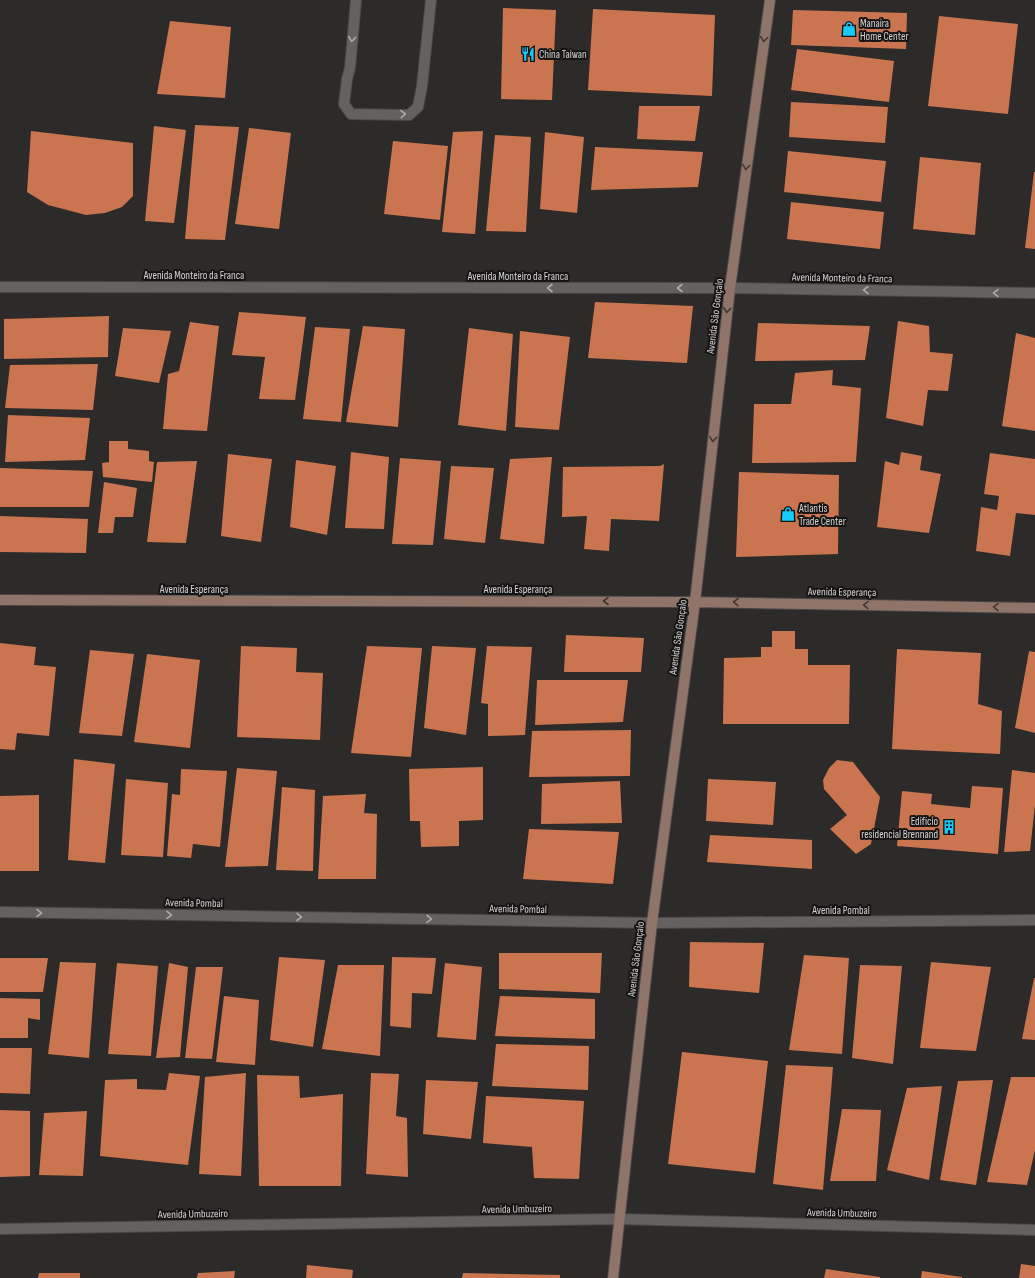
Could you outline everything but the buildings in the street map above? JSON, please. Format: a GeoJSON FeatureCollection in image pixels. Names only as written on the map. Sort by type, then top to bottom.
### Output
{"type":"FeatureCollection","features":[{"type":"Feature","properties":{"kind":"street"},"geometry":{"type":"LineString","coordinates":[[356,0],[350,68],[344,104],[351,114],[408,115],[418,107],[422,86],[431,0]]}},
{"type":"Feature","properties":{"kind":"street","name":"Avenida São Gonçalo"},"geometry":{"type":"LineString","coordinates":[[613,1278],[618,1220],[652,923],[695,602],[730,288],[770,0]]}},
{"type":"Feature","properties":{"kind":"street","name":"Avenida Monteiro da Franca"},"geometry":{"type":"LineString","coordinates":[[0,286],[730,288],[1035,293]]}},
{"type":"Feature","properties":{"kind":"street","name":"Avenida Esperança"},"geometry":{"type":"LineString","coordinates":[[0,600],[695,602],[1035,608]]}},
{"type":"Feature","properties":{"kind":"street","name":"Avenida Pombal"},"geometry":{"type":"LineString","coordinates":[[0,912],[652,923],[1035,920]]}},
{"type":"Feature","properties":{"kind":"street","name":"Avenida Umbuzeiro"},"geometry":{"type":"LineString","coordinates":[[0,1229],[618,1220],[1035,1230]]}},
{"type":"Feature","properties":{"kind":"place","name":"Manaíra Home Center"},"geometry":{"type":"Point","coordinates":[849,29]}},
{"type":"Feature","properties":{"kind":"place","name":"China Taiwan"},"geometry":{"type":"Point","coordinates":[528,54]}},
{"type":"Feature","properties":{"kind":"place","name":"Atlantis Trade Center"},"geometry":{"type":"Point","coordinates":[788,514]}},
{"type":"Feature","properties":{"kind":"place","name":"Edifício residencial Brennand"},"geometry":{"type":"Point","coordinates":[949,827]}}]}
